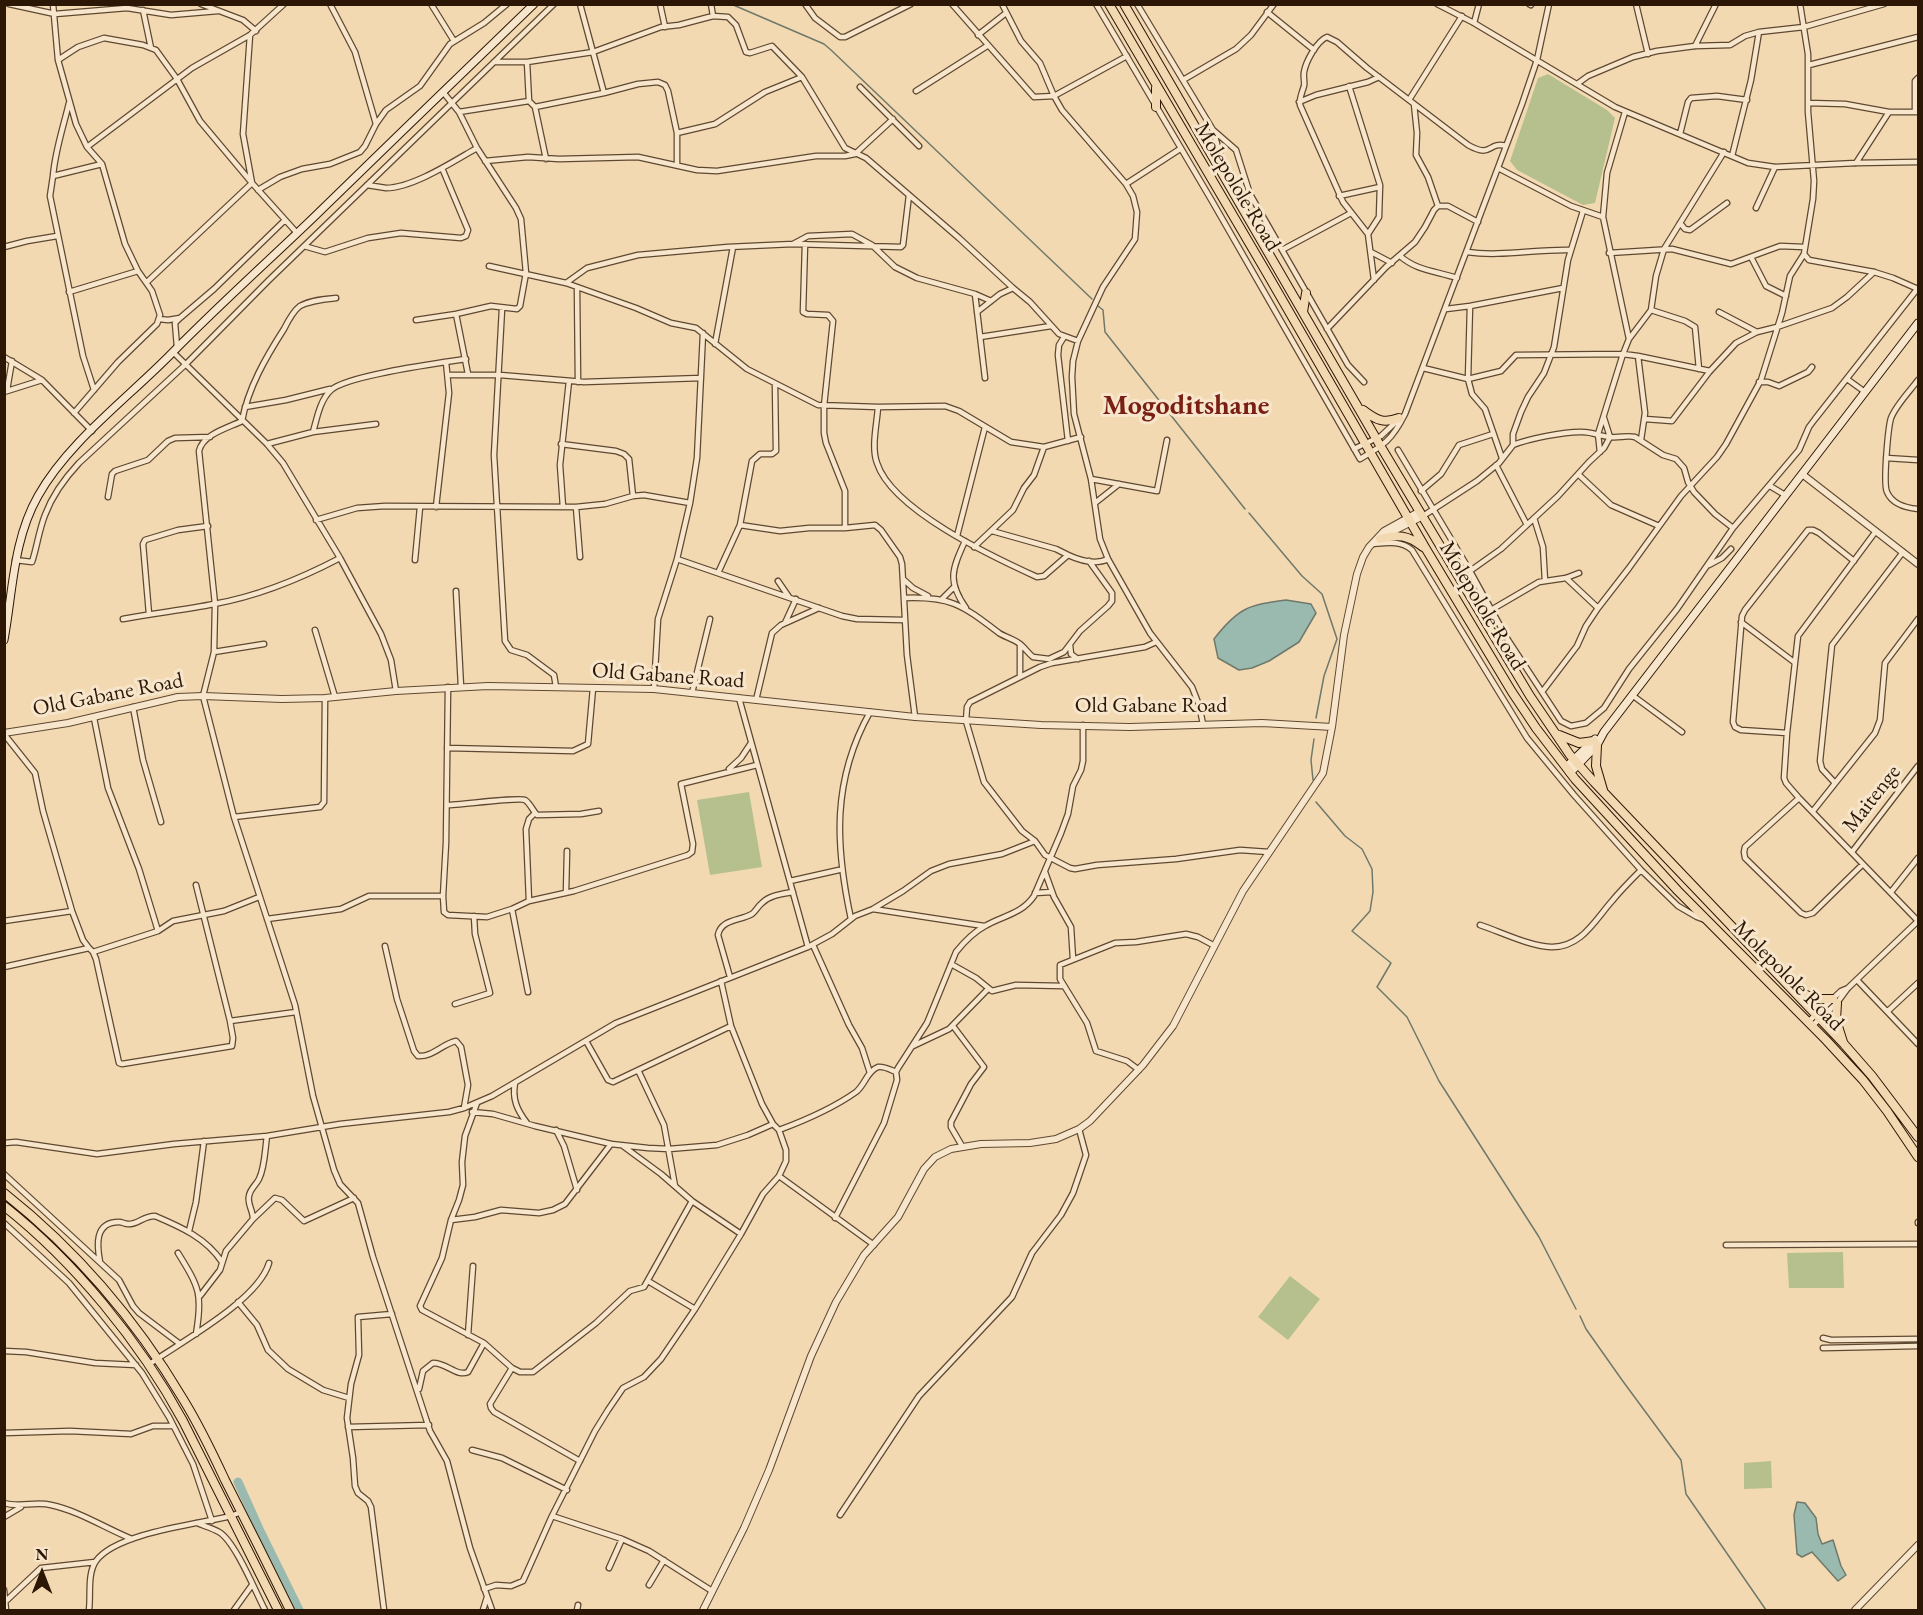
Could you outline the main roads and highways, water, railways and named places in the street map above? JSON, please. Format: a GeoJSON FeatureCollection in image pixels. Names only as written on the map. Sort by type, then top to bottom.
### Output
{"type":"FeatureCollection","features":[{"type":"Feature","properties":{"kind":"main road"},"geometry":{"type":"LineString","coordinates":[[4,640],[15,560],[24,526],[47,481],[65,457],[534,4]]}},
{"type":"Feature","properties":{"kind":"main road","name":"Molepolole Road"},"geometry":{"type":"LineString","coordinates":[[1109,4],[1426,549],[1536,728],[1568,770],[1707,920],[1863,1080],[1918,1157]]}},
{"type":"Feature","properties":{"kind":"main road","name":"Molepolole Road"},"geometry":{"type":"LineString","coordinates":[[1124,4],[1381,447],[1555,732],[1605,794],[1844,1044],[1918,1137]]}},
{"type":"Feature","properties":{"kind":"main road"},"geometry":{"type":"LineString","coordinates":[[1156,84],[1156,107]]}},
{"type":"Feature","properties":{"kind":"main road"},"geometry":{"type":"LineString","coordinates":[[1262,240],[1269,266],[1265,270]]}},
{"type":"Feature","properties":{"kind":"main road"},"geometry":{"type":"LineString","coordinates":[[1303,312],[1306,293]]}},
{"type":"Feature","properties":{"kind":"main road"},"geometry":{"type":"LineString","coordinates":[[1568,770],[1604,732],[1918,323]]}},
{"type":"Feature","properties":{"kind":"main road"},"geometry":{"type":"LineString","coordinates":[[1360,408],[1382,422],[1400,418]]}},
{"type":"Feature","properties":{"kind":"main road"},"geometry":{"type":"LineString","coordinates":[[1376,541],[1393,535],[1405,536],[1426,549]]}},
{"type":"Feature","properties":{"kind":"main road"},"geometry":{"type":"LineString","coordinates":[[1504,651],[1508,639]]}},
{"type":"Feature","properties":{"kind":"main road"},"geometry":{"type":"LineString","coordinates":[[1555,732],[1579,743],[1595,743]]}},
{"type":"Feature","properties":{"kind":"main road"},"geometry":{"type":"LineString","coordinates":[[1595,743],[1596,766],[1605,794]]}},
{"type":"Feature","properties":{"kind":"main road"},"geometry":{"type":"LineString","coordinates":[[1793,989],[1816,999],[1835,1001],[1836,1020],[1844,1044]]}},
{"type":"Feature","properties":{"kind":"main road"},"geometry":{"type":"LineString","coordinates":[[4,1193],[79,1260],[157,1358],[194,1417],[290,1611]]}},
{"type":"Feature","properties":{"kind":"main road"},"geometry":{"type":"LineString","coordinates":[[4,1206],[43,1240],[82,1280],[124,1332],[174,1404],[278,1611]]}},
{"type":"Feature","properties":{"kind":"main road"},"geometry":{"type":"LineString","coordinates":[[213,1480],[223,1476]]}},
{"type":"Feature","properties":{"kind":"water"},"geometry":{"type":"Polygon","coordinates":[[[1286,600],[1311,604],[1316,613],[1299,642],[1269,661],[1252,668],[1239,670],[1218,658],[1214,639],[1237,614],[1253,606],[1286,600]]]}},
{"type":"Feature","properties":{"kind":"water"},"geometry":{"type":"Polygon","coordinates":[[[1797,1502],[1805,1503],[1816,1518],[1822,1544],[1833,1540],[1846,1575],[1838,1581],[1812,1552],[1802,1557],[1797,1554],[1794,1515],[1797,1502]]]}},
{"type":"Feature","properties":{"kind":"waterway"},"geometry":{"type":"LineString","coordinates":[[731,4],[824,44],[1092,299]]}},
{"type":"Feature","properties":{"kind":"waterway"},"geometry":{"type":"LineString","coordinates":[[1098,306],[1103,310],[1105,332],[1245,509]]}},
{"type":"Feature","properties":{"kind":"waterway"},"geometry":{"type":"LineString","coordinates":[[1249,513],[1302,576],[1322,594],[1337,639],[1324,676],[1316,718]]}},
{"type":"Feature","properties":{"kind":"waterway"},"geometry":{"type":"LineString","coordinates":[[1313,780],[1311,760],[1314,739]]}},
{"type":"Feature","properties":{"kind":"waterway"},"geometry":{"type":"LineString","coordinates":[[1316,802],[1345,836],[1362,849],[1372,869],[1373,892],[1370,911],[1352,931],[1391,963],[1377,987],[1407,1017],[1439,1081],[1539,1237],[1576,1309]]}},
{"type":"Feature","properties":{"kind":"waterway"},"geometry":{"type":"LineString","coordinates":[[1580,1316],[1586,1329],[1681,1460],[1686,1494],[1766,1610]]}},
{"type":"Feature","properties":{"kind":"waterway"},"geometry":{"type":"LineString","coordinates":[[238,1482],[299,1610]]}},
{"type":"Feature","properties":{"kind":"district","name":"Mogoditshane"},"geometry":{"type":"Point","coordinates":[1186,406]}}]}
